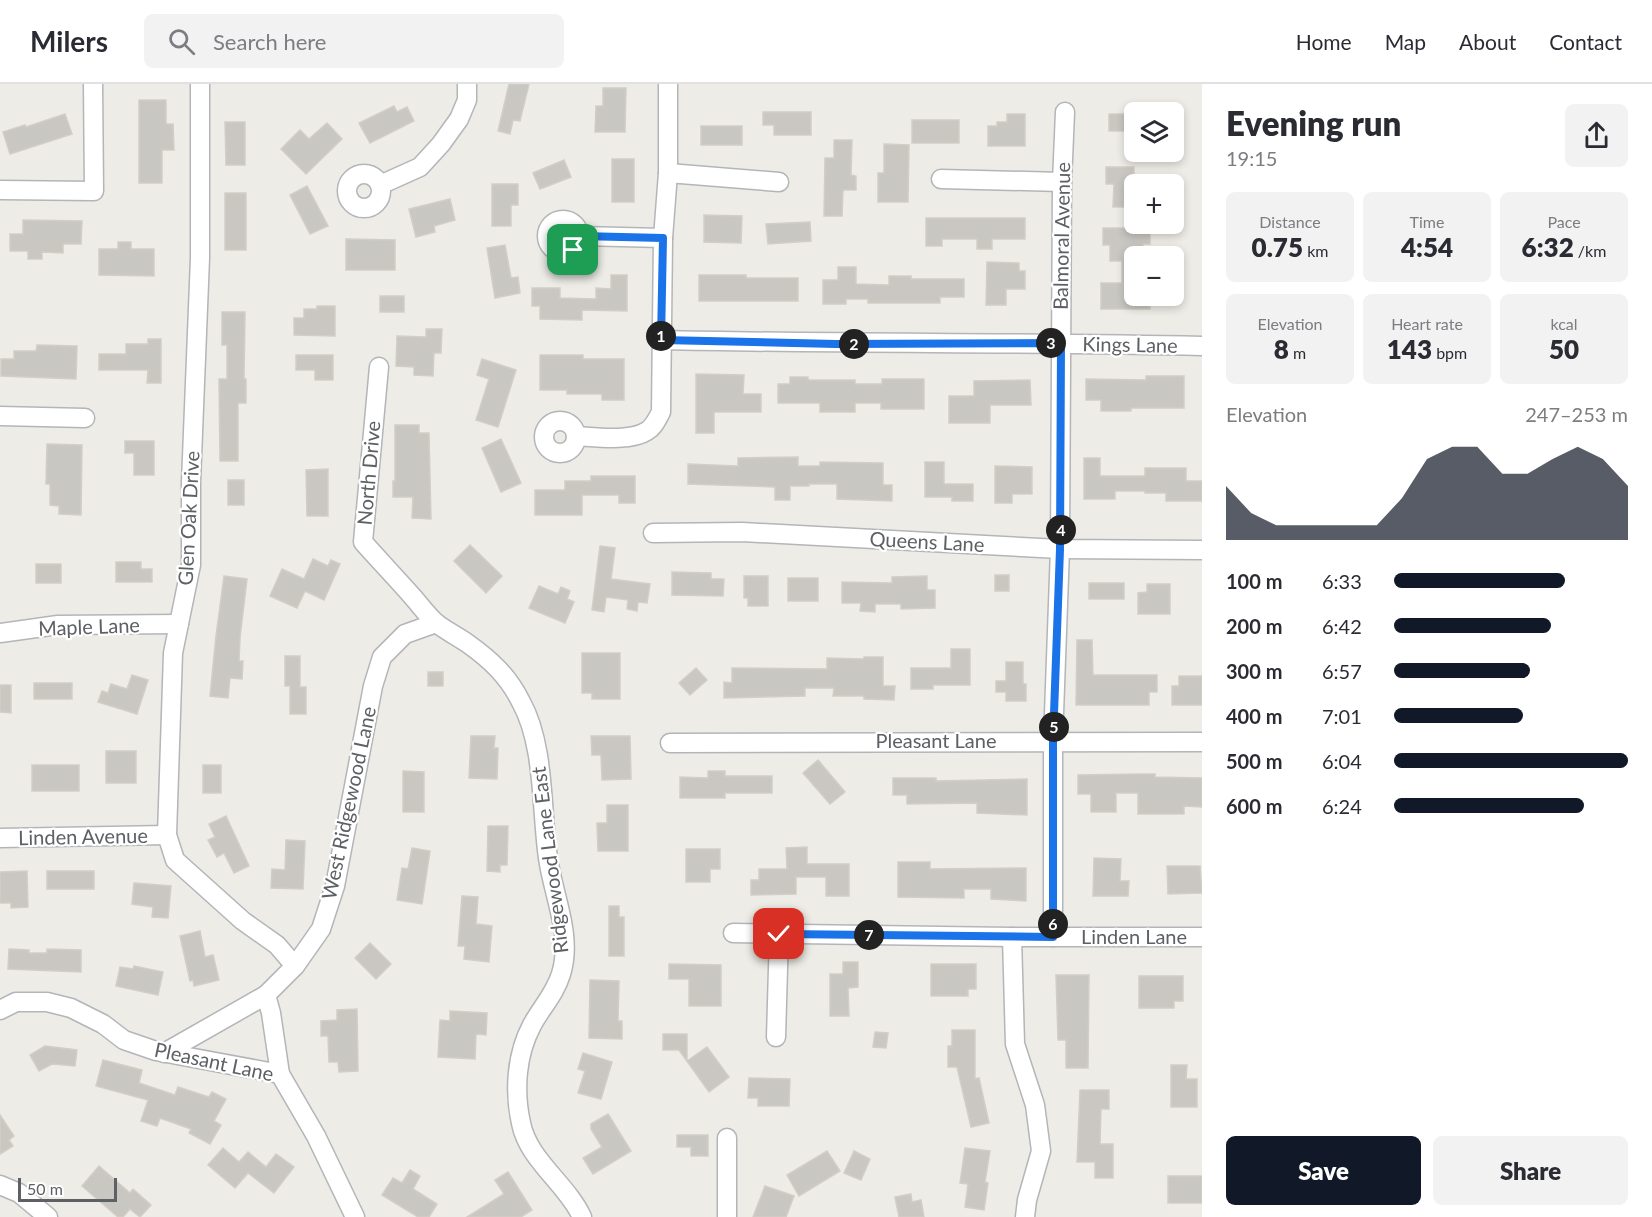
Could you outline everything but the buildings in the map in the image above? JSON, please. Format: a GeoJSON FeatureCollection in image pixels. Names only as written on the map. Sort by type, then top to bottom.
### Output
{"type":"FeatureCollection","features":[{"type":"Feature","properties":{"kind":"street"},"geometry":{"type":"LineString","coordinates":[[0,190],[94,191],[93,84]]}},
{"type":"Feature","properties":{"kind":"street","name":"Glen Oak Drive"},"geometry":{"type":"LineString","coordinates":[[200,84],[200,258],[191,482],[191,565],[173,653],[167,835],[175,860],[243,921],[277,945],[295,966]]}},
{"type":"Feature","properties":{"kind":"street"},"geometry":{"type":"LineString","coordinates":[[380,185],[420,167],[441,144],[459,119],[467,100],[467,84]]}},
{"type":"Feature","properties":{"kind":"street"},"geometry":{"type":"LineString","coordinates":[[576,436],[632,437],[646,432],[655,424],[661,412],[663,238],[668,173],[668,84]]}},
{"type":"Feature","properties":{"kind":"street","name":"Balmoral Avenue"},"geometry":{"type":"LineString","coordinates":[[1053,937],[1053,741],[1060,549],[1062,182],[1065,112]]}},
{"type":"Feature","properties":{"kind":"street"},"geometry":{"type":"LineString","coordinates":[[668,173],[779,182]]}},
{"type":"Feature","properties":{"kind":"street"},"geometry":{"type":"LineString","coordinates":[[941,179],[1062,182]]}},
{"type":"Feature","properties":{"kind":"street"},"geometry":{"type":"LineString","coordinates":[[580,236],[663,238]]}},
{"type":"Feature","properties":{"kind":"street","name":"Kings Lane"},"geometry":{"type":"LineString","coordinates":[[661,340],[836,344],[1061,343],[1202,346]]}},
{"type":"Feature","properties":{"kind":"street","name":"North Drive"},"geometry":{"type":"LineString","coordinates":[[379,367],[363,542],[436,623]]}},
{"type":"Feature","properties":{"kind":"street"},"geometry":{"type":"LineString","coordinates":[[0,416],[85,418]]}},
{"type":"Feature","properties":{"kind":"street","name":"Queens Lane"},"geometry":{"type":"LineString","coordinates":[[653,533],[742,532],[1060,549],[1202,550]]}},
{"type":"Feature","properties":{"kind":"street","name":"West Ridgewood Lane"},"geometry":{"type":"LineString","coordinates":[[164,1053],[266,995],[295,966],[321,928],[334,886],[372,686],[382,657],[405,634],[436,623]]}},
{"type":"Feature","properties":{"kind":"street","name":"Ridgewood Lane East"},"geometry":{"type":"LineString","coordinates":[[436,623],[469,645],[503,673],[522,704],[536,741],[548,861],[559,904],[564,948],[561,973],[549,1000],[532,1026],[522,1052],[517,1078],[517,1096],[521,1125],[529,1142],[542,1165],[571,1197],[582,1217]]}},
{"type":"Feature","properties":{"kind":"street","name":"Maple Lane"},"geometry":{"type":"LineString","coordinates":[[0,633],[58,625],[179,624]]}},
{"type":"Feature","properties":{"kind":"street","name":"Pleasant Lane"},"geometry":{"type":"LineString","coordinates":[[670,743],[1202,741]]}},
{"type":"Feature","properties":{"kind":"street","name":"Linden Avenue"},"geometry":{"type":"LineString","coordinates":[[0,838],[167,835]]}},
{"type":"Feature","properties":{"kind":"street","name":"Linden Lane"},"geometry":{"type":"LineString","coordinates":[[733,933],[1202,937]]}},
{"type":"Feature","properties":{"kind":"street"},"geometry":{"type":"LineString","coordinates":[[776,1037],[779,934]]}},
{"type":"Feature","properties":{"kind":"street"},"geometry":{"type":"LineString","coordinates":[[1012,937],[1015,1044],[1035,1105],[1041,1151],[1027,1200],[1025,1217]]}},
{"type":"Feature","properties":{"kind":"street"},"geometry":{"type":"LineString","coordinates":[[266,995],[280,1074]]}},
{"type":"Feature","properties":{"kind":"street","name":"Pleasant Lane"},"geometry":{"type":"LineString","coordinates":[[0,1010],[16,1002],[47,1002],[71,1008],[103,1024],[124,1040],[164,1053],[280,1074],[316,1136],[355,1217]]}},
{"type":"Feature","properties":{"kind":"street"},"geometry":{"type":"LineString","coordinates":[[727,1138],[727,1217]]}},
{"type":"Feature","properties":{"kind":"street"},"geometry":{"type":"LineString","coordinates":[[0,1185],[19,1192],[48,1217]]}},
{"type":"Feature","properties":{"kind":"route"},"geometry":{"type":"LineString","coordinates":[[573,250],[580,236],[663,238],[661,340],[836,344],[1061,343],[1060,549],[1053,741],[1053,937],[779,934]]}}]}
